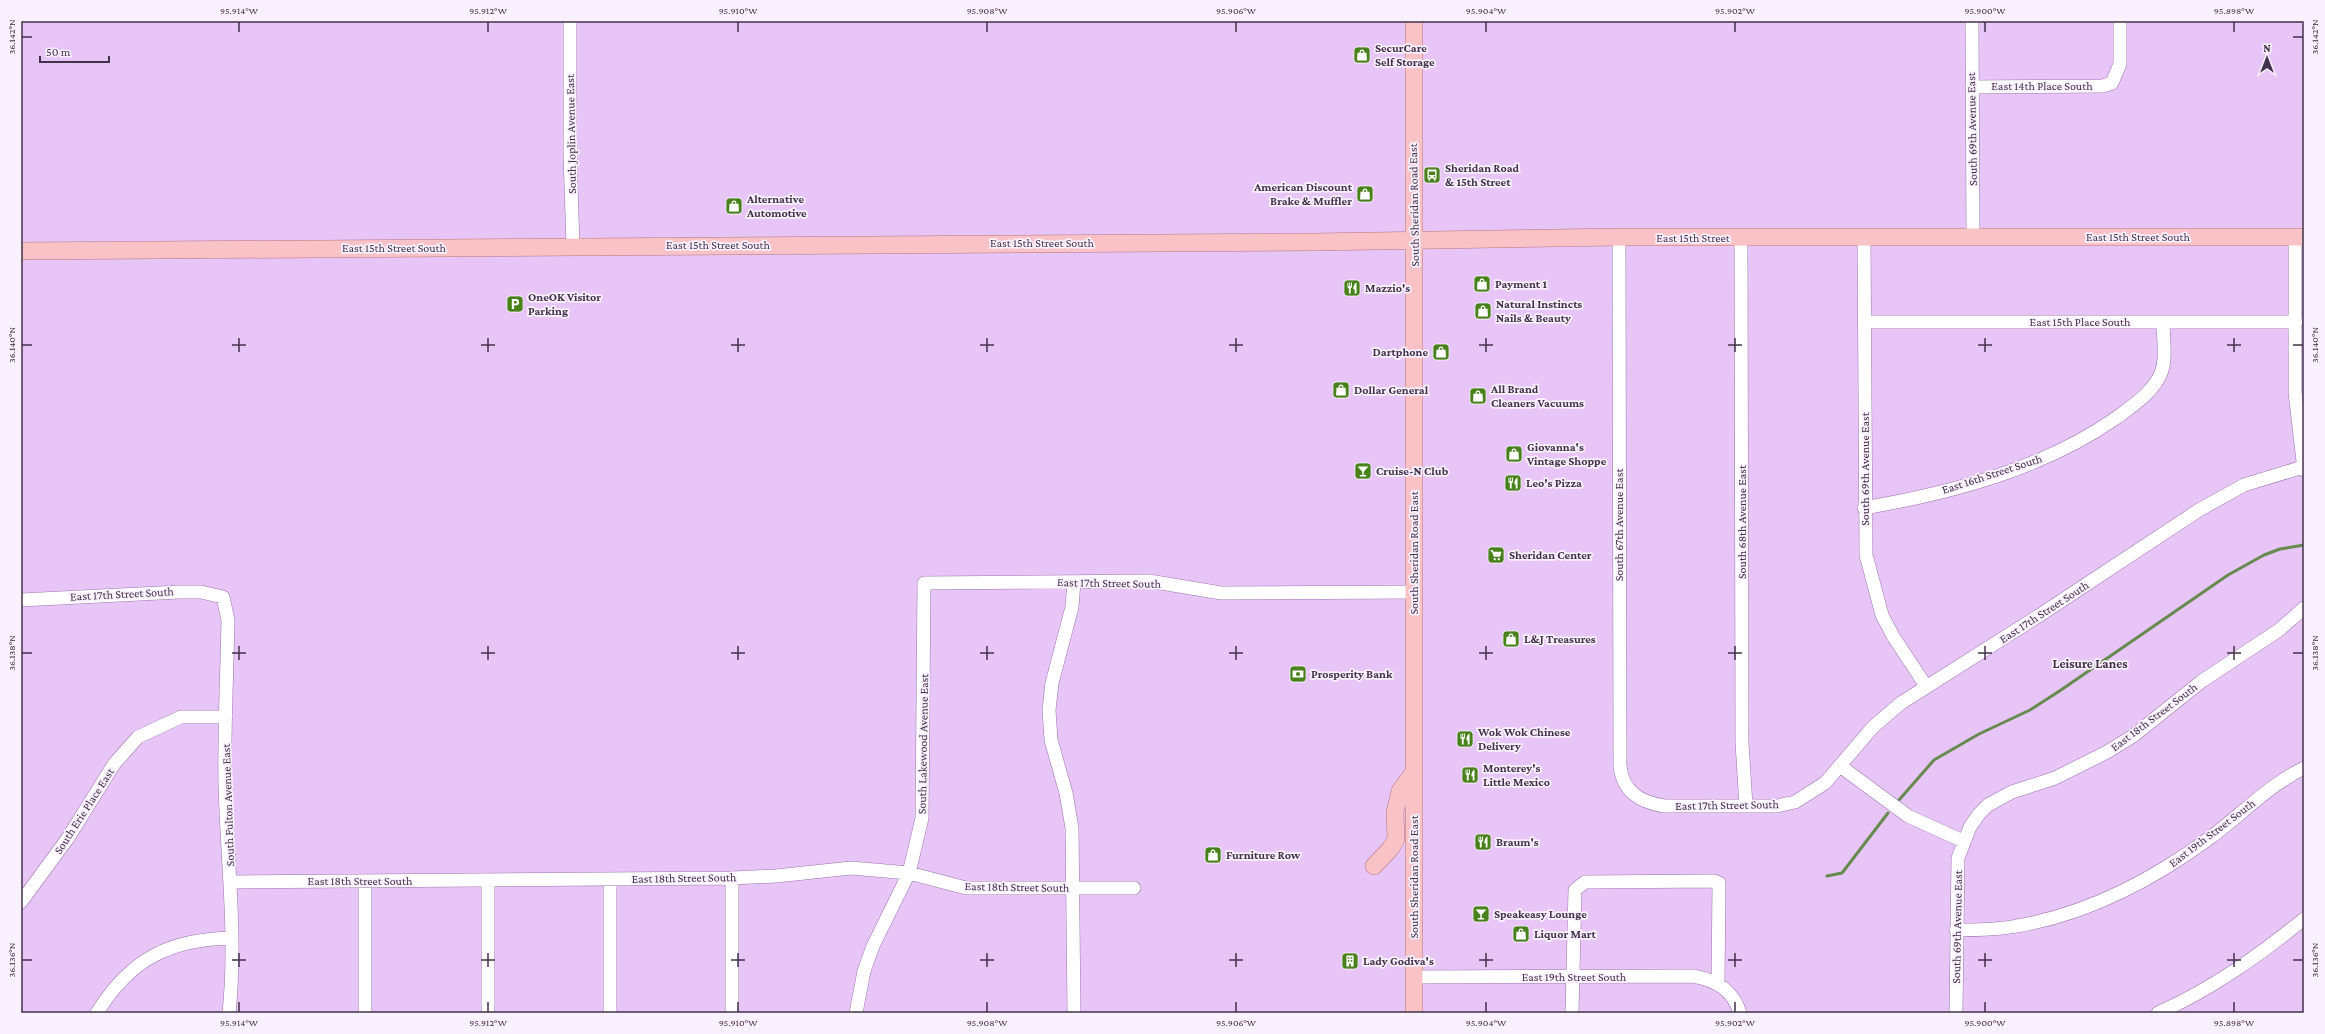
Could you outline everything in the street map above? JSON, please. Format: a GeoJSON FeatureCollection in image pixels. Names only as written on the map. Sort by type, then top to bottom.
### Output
{"type":"FeatureCollection","features":[{"type":"Feature","properties":{"kind":"main road","name":"South Sheridan Road East"},"geometry":{"type":"LineString","coordinates":[[1414,21],[1414,1013]]}},
{"type":"Feature","properties":{"kind":"main road","name":"East 15th Street"},"geometry":{"type":"LineString","coordinates":[[1414,241],[1619,237],[1973,237]]}},
{"type":"Feature","properties":{"kind":"main road","name":"East 15th Street South"},"geometry":{"type":"LineString","coordinates":[[1973,237],[2300,237]]}},
{"type":"Feature","properties":{"kind":"main road","name":"East 15th Street South"},"geometry":{"type":"LineString","coordinates":[[21,251],[1414,241]]}},
{"type":"Feature","properties":{"kind":"main road"},"geometry":{"type":"LineString","coordinates":[[1374,866],[1391,848],[1396,839],[1395,812],[1400,791],[1414,772]]}},
{"type":"Feature","properties":{"kind":"street","name":"South Joplin Avenue East"},"geometry":{"type":"LineString","coordinates":[[570,21],[570,155],[573,246]]}},
{"type":"Feature","properties":{"kind":"street","name":"South 69th Avenue East"},"geometry":{"type":"LineString","coordinates":[[1972,21],[1973,237]]}},
{"type":"Feature","properties":{"kind":"street","name":"East 14th Place South"},"geometry":{"type":"LineString","coordinates":[[1972,87],[2103,86],[2112,83],[2120,64],[2120,21]]}},
{"type":"Feature","properties":{"kind":"street","name":"South 67th Avenue East"},"geometry":{"type":"LineString","coordinates":[[1619,237],[1620,766],[1628,789],[1644,802]]}},
{"type":"Feature","properties":{"kind":"street"},"geometry":{"type":"LineString","coordinates":[[2300,237],[2296,322],[2295,392],[2304,469]]}},
{"type":"Feature","properties":{"kind":"street","name":"South 68th Avenue East"},"geometry":{"type":"LineString","coordinates":[[1741,238],[1742,743],[1746,806]]}},
{"type":"Feature","properties":{"kind":"street","name":"South 69th Avenue East"},"geometry":{"type":"LineString","coordinates":[[1864,238],[1864,508],[1866,555],[1876,597],[1893,636],[1926,686]]}},
{"type":"Feature","properties":{"kind":"street","name":"East 15th Place South"},"geometry":{"type":"LineString","coordinates":[[1865,322],[2296,322]]}},
{"type":"Feature","properties":{"kind":"street","name":"East 16th Street South"},"geometry":{"type":"LineString","coordinates":[[1864,508],[1908,500],[2035,462],[2076,443],[2105,426],[2130,408],[2158,379],[2163,362],[2163,322]]}},
{"type":"Feature","properties":{"kind":"street","name":"East 17th Street South"},"geometry":{"type":"LineString","coordinates":[[1644,802],[1664,806],[1777,806],[1795,802],[1825,783],[1873,727],[1901,702],[2040,615],[2199,510],[2244,485],[2304,469]]}},
{"type":"Feature","properties":{"kind":"street","name":"East 17th Street South"},"geometry":{"type":"LineString","coordinates":[[924,583],[1149,581],[1221,593],[1414,592]]}},
{"type":"Feature","properties":{"kind":"street"},"geometry":{"type":"LineString","coordinates":[[1074,582],[1072,607],[1052,683],[1049,710],[1051,740],[1066,793],[1072,828],[1074,888],[1074,1013]]}},
{"type":"Feature","properties":{"kind":"street","name":"South Lakewood Avenue East"},"geometry":{"type":"LineString","coordinates":[[856,1013],[860,983],[872,946],[909,873],[919,834],[924,796],[924,583]]}},
{"type":"Feature","properties":{"kind":"street","name":"East 17th Street South"},"geometry":{"type":"LineString","coordinates":[[21,600],[179,592],[201,592],[223,597]]}},
{"type":"Feature","properties":{"kind":"street","name":"South Fulton Avenue East"},"geometry":{"type":"LineString","coordinates":[[223,597],[228,620],[225,785],[232,938],[232,982],[229,1013]]}},
{"type":"Feature","properties":{"kind":"street","name":"East 18th Street South"},"geometry":{"type":"LineString","coordinates":[[1963,841],[1970,827],[1988,805],[2012,792],[2055,778],[2107,752],[2133,736],[2202,680],[2279,630],[2304,608]]}},
{"type":"Feature","properties":{"kind":"street","name":"South Erie Place East"},"geometry":{"type":"LineString","coordinates":[[21,902],[68,838],[114,764],[138,737],[181,717],[226,717]]}},
{"type":"Feature","properties":{"kind":"street"},"geometry":{"type":"LineString","coordinates":[[1840,766],[1908,816],[1963,841]]}},
{"type":"Feature","properties":{"kind":"street","name":"East 19th Street South"},"geometry":{"type":"LineString","coordinates":[[1956,930],[2001,929],[2030,924],[2084,908],[2131,887],[2182,858],[2259,798],[2304,768]]}},
{"type":"Feature","properties":{"kind":"street","name":"South 69th Avenue East"},"geometry":{"type":"LineString","coordinates":[[1956,1013],[1958,858],[1963,841]]}},
{"type":"Feature","properties":{"kind":"street","name":"East 18th Street South"},"geometry":{"type":"LineString","coordinates":[[230,882],[732,878],[776,876],[851,868],[909,873],[966,888],[1134,888]]}},
{"type":"Feature","properties":{"kind":"street"},"geometry":{"type":"LineString","coordinates":[[732,878],[732,1013]]}},
{"type":"Feature","properties":{"kind":"street"},"geometry":{"type":"LineString","coordinates":[[610,879],[610,1013]]}},
{"type":"Feature","properties":{"kind":"street"},"geometry":{"type":"LineString","coordinates":[[365,881],[365,1013]]}},
{"type":"Feature","properties":{"kind":"street"},"geometry":{"type":"LineString","coordinates":[[488,881],[488,1013]]}},
{"type":"Feature","properties":{"kind":"street"},"geometry":{"type":"LineString","coordinates":[[1572,1013],[1575,890],[1579,885],[1585,882],[1714,881],[1719,884],[1718,983]]}},
{"type":"Feature","properties":{"kind":"street"},"geometry":{"type":"LineString","coordinates":[[2158,1013],[2184,1001],[2242,967],[2304,919]]}},
{"type":"Feature","properties":{"kind":"street"},"geometry":{"type":"LineString","coordinates":[[97,1013],[109,994],[128,973],[142,962],[161,951],[183,944],[210,939],[232,938]]}},
{"type":"Feature","properties":{"kind":"street","name":"East 19th Street South"},"geometry":{"type":"LineString","coordinates":[[1414,977],[1693,976],[1718,983],[1730,993],[1740,1013]]}},
{"type":"Feature","properties":{"kind":"waterway"},"geometry":{"type":"LineString","coordinates":[[1899,800],[1934,760],[1979,734],[2030,710],[2228,575],[2264,555],[2280,549],[2304,545]]}},
{"type":"Feature","properties":{"kind":"waterway"},"geometry":{"type":"LineString","coordinates":[[1827,876],[1842,873],[1888,813]]}},
{"type":"Feature","properties":{"kind":"place","name":"SecurCare Self Storage"},"geometry":{"type":"Point","coordinates":[1362,55]}},
{"type":"Feature","properties":{"kind":"place","name":"Sheridan Road & 15th Street"},"geometry":{"type":"Point","coordinates":[1432,175]}},
{"type":"Feature","properties":{"kind":"place","name":"American Discount Brake & Muffler"},"geometry":{"type":"Point","coordinates":[1365,194]}},
{"type":"Feature","properties":{"kind":"place","name":"Alternative Automotive"},"geometry":{"type":"Point","coordinates":[734,206]}},
{"type":"Feature","properties":{"kind":"place","name":"Payment 1"},"geometry":{"type":"Point","coordinates":[1482,284]}},
{"type":"Feature","properties":{"kind":"place","name":"Mazzio's"},"geometry":{"type":"Point","coordinates":[1352,288]}},
{"type":"Feature","properties":{"kind":"place","name":"OneOK Visitor Parking"},"geometry":{"type":"Point","coordinates":[515,304]}},
{"type":"Feature","properties":{"kind":"place","name":"Natural Instincts Nails & Beauty"},"geometry":{"type":"Point","coordinates":[1483,311]}},
{"type":"Feature","properties":{"kind":"place","name":"Dartphone"},"geometry":{"type":"Point","coordinates":[1441,352]}},
{"type":"Feature","properties":{"kind":"place","name":"Dollar General"},"geometry":{"type":"Point","coordinates":[1341,390]}},
{"type":"Feature","properties":{"kind":"place","name":"All Brand Cleaners Vacuums"},"geometry":{"type":"Point","coordinates":[1478,396]}},
{"type":"Feature","properties":{"kind":"place","name":"Giovanna's Vintage Shoppe"},"geometry":{"type":"Point","coordinates":[1514,454]}},
{"type":"Feature","properties":{"kind":"place","name":"Cruise-N Club"},"geometry":{"type":"Point","coordinates":[1363,471]}},
{"type":"Feature","properties":{"kind":"place","name":"Leo's Pizza"},"geometry":{"type":"Point","coordinates":[1513,483]}},
{"type":"Feature","properties":{"kind":"place","name":"Sheridan Center"},"geometry":{"type":"Point","coordinates":[1496,555]}},
{"type":"Feature","properties":{"kind":"place","name":"L&J Treasures"},"geometry":{"type":"Point","coordinates":[1511,639]}},
{"type":"Feature","properties":{"kind":"place","name":"Prosperity Bank"},"geometry":{"type":"Point","coordinates":[1298,674]}},
{"type":"Feature","properties":{"kind":"place","name":"Wok Wok Chinese Delivery"},"geometry":{"type":"Point","coordinates":[1465,739]}},
{"type":"Feature","properties":{"kind":"place","name":"Monterey's Little Mexico"},"geometry":{"type":"Point","coordinates":[1470,775]}},
{"type":"Feature","properties":{"kind":"place","name":"Braum's"},"geometry":{"type":"Point","coordinates":[1483,842]}},
{"type":"Feature","properties":{"kind":"place","name":"Furniture Row"},"geometry":{"type":"Point","coordinates":[1213,855]}},
{"type":"Feature","properties":{"kind":"place","name":"Speakeasy Lounge"},"geometry":{"type":"Point","coordinates":[1481,914]}},
{"type":"Feature","properties":{"kind":"place","name":"Liquor Mart"},"geometry":{"type":"Point","coordinates":[1521,934]}},
{"type":"Feature","properties":{"kind":"place","name":"Lady Godiva's"},"geometry":{"type":"Point","coordinates":[1350,961]}},
{"type":"Feature","properties":{"kind":"district","name":"Leisure Lanes"},"geometry":{"type":"Point","coordinates":[2090,663]}}]}
